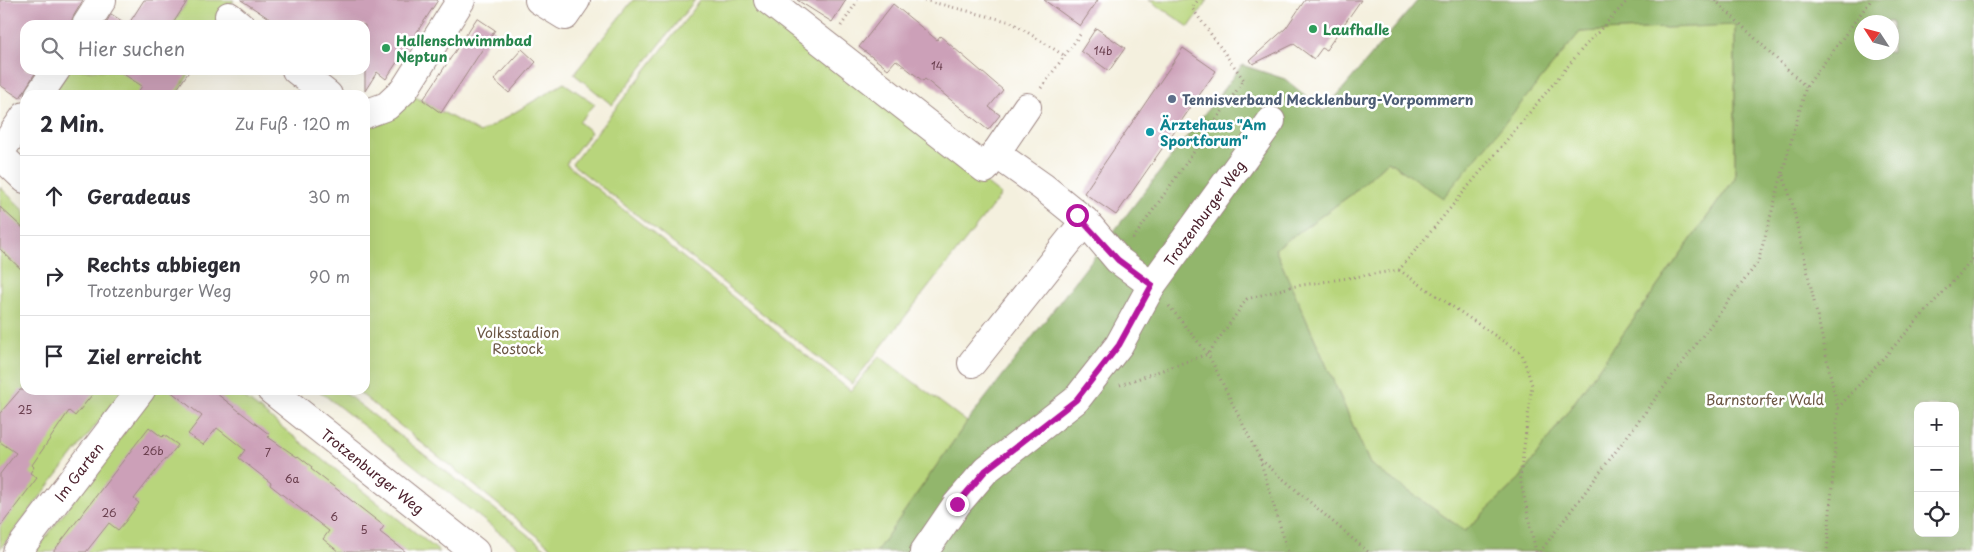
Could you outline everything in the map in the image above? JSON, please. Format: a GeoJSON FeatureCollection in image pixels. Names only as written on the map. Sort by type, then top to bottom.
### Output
{"type":"FeatureCollection","features":[{"type":"Feature","properties":{"kind":"street"},"geometry":{"type":"LineString","coordinates":[[89,20],[102,0]]}},
{"type":"Feature","properties":{"kind":"street"},"geometry":{"type":"LineString","coordinates":[[370,112],[387,106],[404,90],[461,0]]}},
{"type":"Feature","properties":{"kind":"street"},"geometry":{"type":"LineString","coordinates":[[539,0],[566,16],[576,0]]}},
{"type":"Feature","properties":{"kind":"street"},"geometry":{"type":"LineString","coordinates":[[768,0],[985,169],[1027,107]]}},
{"type":"Feature","properties":{"kind":"street"},"geometry":{"type":"LineString","coordinates":[[42,90],[53,75]]}},
{"type":"Feature","properties":{"kind":"street"},"geometry":{"type":"LineString","coordinates":[[302,75],[322,90]]}},
{"type":"Feature","properties":{"kind":"street","name":"Trotzenburger Weg"},"geometry":{"type":"LineString","coordinates":[[924,552],[957,504],[986,470],[1076,400],[1119,345],[1152,285],[1271,121]]}},
{"type":"Feature","properties":{"kind":"street"},"geometry":{"type":"LineString","coordinates":[[20,123],[0,153],[20,174]]}},
{"type":"Feature","properties":{"kind":"street"},"geometry":{"type":"LineString","coordinates":[[995,153],[1043,187],[1084,221],[1118,260],[1152,285]]}},
{"type":"Feature","properties":{"kind":"street"},"geometry":{"type":"LineString","coordinates":[[972,363],[1084,221]]}},
{"type":"Feature","properties":{"kind":"street","name":"Im Garten"},"geometry":{"type":"LineString","coordinates":[[17,552],[137,395]]}},
{"type":"Feature","properties":{"kind":"street","name":"Trotzenburger Weg"},"geometry":{"type":"LineString","coordinates":[[277,395],[475,552]]}},
{"type":"Feature","properties":{"kind":"path"},"geometry":{"type":"LineString","coordinates":[[924,0],[1010,22],[1065,56]]}},
{"type":"Feature","properties":{"kind":"path"},"geometry":{"type":"LineString","coordinates":[[1118,260],[1244,80],[1192,8],[1198,0]]}},
{"type":"Feature","properties":{"kind":"path"},"geometry":{"type":"LineString","coordinates":[[1076,400],[1208,354],[1247,299],[1290,286],[1399,270],[1583,48],[1628,0]]}},
{"type":"Feature","properties":{"kind":"path"},"geometry":{"type":"LineString","coordinates":[[1715,0],[1806,87]]}},
{"type":"Feature","properties":{"kind":"path"},"geometry":{"type":"LineString","coordinates":[[1538,552],[1758,262],[1806,87],[1871,0]]}},
{"type":"Feature","properties":{"kind":"path"},"geometry":{"type":"LineString","coordinates":[[1027,107],[1082,32]]}},
{"type":"Feature","properties":{"kind":"path"},"geometry":{"type":"LineString","coordinates":[[1783,174],[1792,202],[1838,409],[1827,552]]}},
{"type":"Feature","properties":{"kind":"path"},"geometry":{"type":"LineString","coordinates":[[1838,409],[1974,258]]}},
{"type":"Feature","properties":{"kind":"path"},"geometry":{"type":"LineString","coordinates":[[1399,270],[1522,354],[1532,384],[1520,478],[1538,552]]}},
{"type":"Feature","properties":{"kind":"path"},"geometry":{"type":"LineString","coordinates":[[1152,285],[1208,354],[1260,459],[1288,552]]}},
{"type":"Feature","properties":{"kind":"path"},"geometry":{"type":"LineString","coordinates":[[1260,459],[1368,552]]}},
{"type":"Feature","properties":{"kind":"green space"},"geometry":{"type":"Polygon","coordinates":[[[188,0],[234,0],[222,20],[175,20],[188,0]]]}},
{"type":"Feature","properties":{"kind":"green space"},"geometry":{"type":"Polygon","coordinates":[[[633,0],[695,0],[612,105],[574,74],[633,0]]]}},
{"type":"Feature","properties":{"kind":"green space"},"geometry":{"type":"Polygon","coordinates":[[[701,0],[753,0],[1001,195],[852,384],[572,164],[701,0]]]}},
{"type":"Feature","properties":{"kind":"green space"},"geometry":{"type":"Polygon","coordinates":[[[1149,0],[1208,0],[1189,27],[1149,0]]]}},
{"type":"Feature","properties":{"kind":"green space","name":"Barnstorfer Wald"},"geometry":{"type":"Polygon","coordinates":[[[1418,0],[1974,0],[1974,552],[876,552],[967,422],[1242,65],[1285,79],[1324,111],[1418,0]],[[1735,25],[1580,32],[1443,198],[1388,161],[1352,194],[1275,249],[1370,464],[1465,531],[1520,478],[1735,178],[1735,25]]]}},
{"type":"Feature","properties":{"kind":"green space"},"geometry":{"type":"Polygon","coordinates":[[[1735,24],[1735,178],[1520,478],[1465,531],[1370,464],[1275,249],[1352,194],[1388,161],[1443,197],[1580,32],[1735,24]]]}},
{"type":"Feature","properties":{"kind":"green space"},"geometry":{"type":"Polygon","coordinates":[[[59,75],[189,75],[179,90],[49,90],[59,75]]]}},
{"type":"Feature","properties":{"kind":"green space","name":"Volksstadion Rostock"},"geometry":{"type":"Polygon","coordinates":[[[564,83],[595,104],[579,122],[591,132],[566,164],[851,391],[879,356],[967,422],[876,552],[557,552],[362,395],[370,395],[370,120],[412,95],[480,133],[564,83]]]}},
{"type":"Feature","properties":{"kind":"green space"},"geometry":{"type":"Polygon","coordinates":[[[0,187],[20,206],[20,395],[119,395],[0,549],[0,187]]]}},
{"type":"Feature","properties":{"kind":"green space"},"geometry":{"type":"Polygon","coordinates":[[[152,395],[241,395],[440,552],[35,552],[152,395]]]}},
{"type":"Feature","properties":{"kind":"green space"},"geometry":{"type":"Polygon","coordinates":[[[324,395],[347,395],[550,552],[524,552],[324,395]]]}},
{"type":"Feature","properties":{"kind":"building"},"geometry":{"type":"Polygon","coordinates":[[[0,0],[83,0],[72,20],[20,20],[20,75],[34,75],[25,90],[20,90],[20,98],[0,85],[0,0]]]}},
{"type":"Feature","properties":{"kind":"building"},"geometry":{"type":"Polygon","coordinates":[[[144,0],[188,0],[175,20],[131,20],[144,0]]]}},
{"type":"Feature","properties":{"kind":"building","name":"Hallenschwimmbad Neptun"},"geometry":{"type":"Polygon","coordinates":[[[241,0],[438,0],[386,79],[377,72],[366,90],[365,75],[370,75],[370,20],[271,20],[241,0]]]}},
{"type":"Feature","properties":{"kind":"building"},"geometry":{"type":"Polygon","coordinates":[[[797,0],[846,0],[832,22],[797,0]]]}},
{"type":"Feature","properties":{"kind":"building"},"geometry":{"type":"Polygon","coordinates":[[[1044,0],[1098,0],[1080,26],[1044,0]]]}},
{"type":"Feature","properties":{"kind":"building","name":"Laufhalle"},"geometry":{"type":"Polygon","coordinates":[[[1305,0],[1361,0],[1326,50],[1322,48],[1314,59],[1294,44],[1253,64],[1250,60],[1286,28],[1305,0]]]}},
{"type":"Feature","properties":{"kind":"building"},"geometry":{"type":"Polygon","coordinates":[[[893,4],[937,40],[940,36],[1003,90],[989,107],[1000,115],[988,130],[925,79],[923,81],[896,60],[888,69],[859,47],[893,4]]]}},
{"type":"Feature","properties":{"kind":"building"},"geometry":{"type":"Polygon","coordinates":[[[111,14],[120,20],[108,20],[111,14]]]}},
{"type":"Feature","properties":{"kind":"building"},"geometry":{"type":"Polygon","coordinates":[[[477,18],[495,30],[441,113],[423,100],[477,18]]]}},
{"type":"Feature","properties":{"kind":"building"},"geometry":{"type":"Polygon","coordinates":[[[1096,28],[1125,48],[1109,71],[1081,51],[1096,28]]]}},
{"type":"Feature","properties":{"kind":"building","name":"Ärztehaus \"Am Sportforum\""},"geometry":{"type":"Polygon","coordinates":[[[1183,48],[1216,71],[1116,215],[1084,193],[1183,48]]]}},
{"type":"Feature","properties":{"kind":"building"},"geometry":{"type":"Polygon","coordinates":[[[522,49],[536,62],[509,93],[494,80],[522,49]]]}},
{"type":"Feature","properties":{"kind":"building"},"geometry":{"type":"Polygon","coordinates":[[[125,75],[187,75],[176,90],[139,90],[142,86],[125,75]]]}},
{"type":"Feature","properties":{"kind":"building"},"geometry":{"type":"Polygon","coordinates":[[[0,207],[20,225],[20,268],[0,249],[0,207]]]}},
{"type":"Feature","properties":{"kind":"building"},"geometry":{"type":"Polygon","coordinates":[[[20,390],[20,395],[92,395],[75,416],[69,411],[32,465],[34,467],[30,473],[37,478],[0,527],[0,474],[16,453],[0,442],[0,413],[20,390]]]}},
{"type":"Feature","properties":{"kind":"building"},"geometry":{"type":"Polygon","coordinates":[[[175,395],[218,395],[270,435],[268,437],[298,456],[312,467],[311,469],[384,526],[380,532],[406,552],[339,552],[323,539],[329,531],[239,458],[245,450],[217,428],[203,445],[188,434],[202,416],[175,395]]]}},
{"type":"Feature","properties":{"kind":"building"},"geometry":{"type":"Polygon","coordinates":[[[149,427],[162,437],[164,435],[178,445],[134,499],[139,503],[125,522],[118,530],[109,523],[86,552],[53,552],[149,427]]]}},
{"type":"Feature","properties":{"kind":"place","name":"Laufhalle"},"geometry":{"type":"Point","coordinates":[1313,29]}},
{"type":"Feature","properties":{"kind":"place","name":"Hallenschwimmbad Neptun"},"geometry":{"type":"Point","coordinates":[386,48]}},
{"type":"Feature","properties":{"kind":"place","name":"Tennisverband Mecklenburg-Vorpommern"},"geometry":{"type":"Point","coordinates":[1172,99]}},
{"type":"Feature","properties":{"kind":"place","name":"Ärztehaus \"Am Sportforum\""},"geometry":{"type":"Point","coordinates":[1150,132]}},
{"type":"Feature","properties":{"kind":"route"},"geometry":{"type":"LineString","coordinates":[[957,504],[986,470],[1076,400],[1119,345],[1152,285],[1118,260],[1077,215]]}}]}
